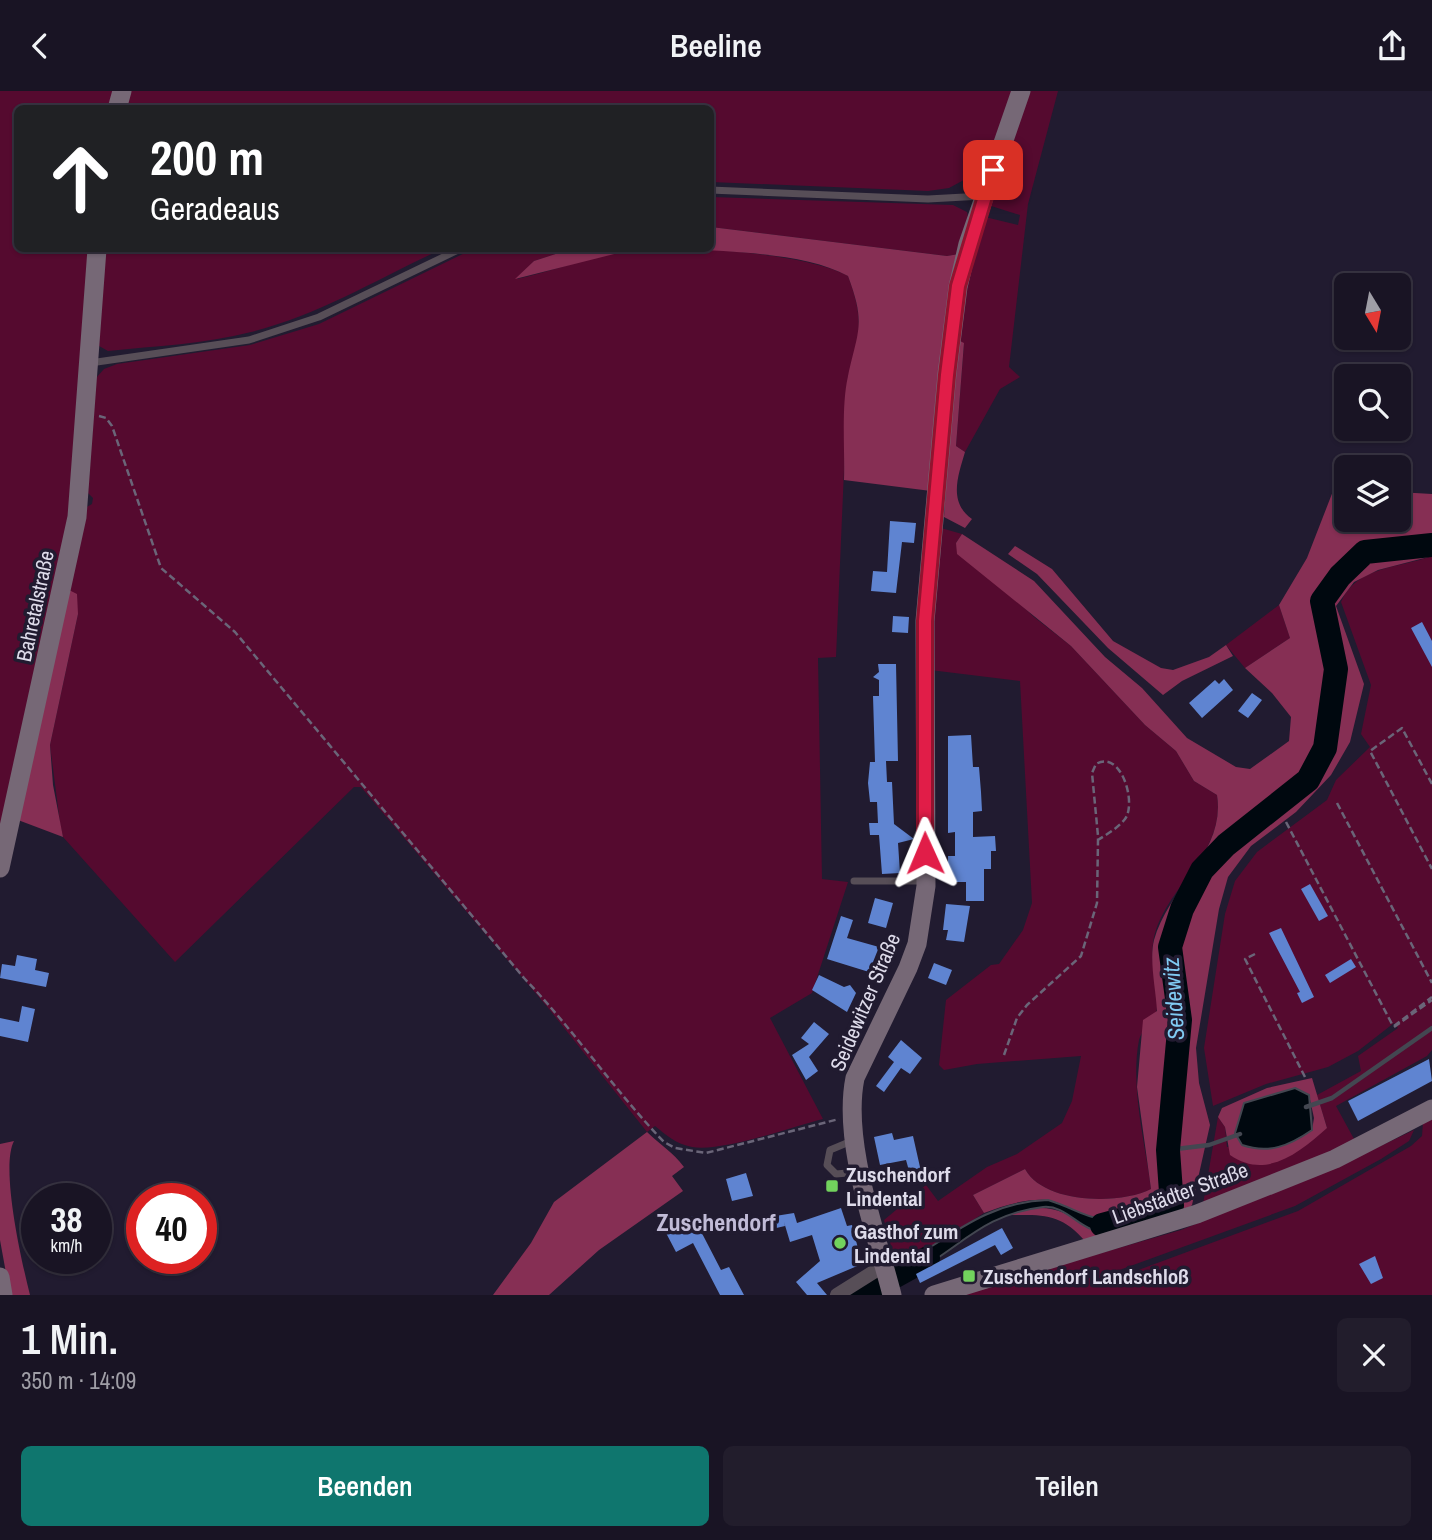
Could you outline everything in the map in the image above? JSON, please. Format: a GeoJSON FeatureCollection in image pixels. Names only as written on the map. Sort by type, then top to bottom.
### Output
{"type":"FeatureCollection","features":[{"type":"Feature","properties":{"kind":"street","name":"Seidewitzer Straße"},"geometry":{"type":"LineString","coordinates":[[887,1280],[851,1117],[855,1078],[917,944],[926,881],[925,621],[958,286],[984,196],[1021,91]]}},
{"type":"Feature","properties":{"kind":"street","name":"Bahretalstraße"},"geometry":{"type":"LineString","coordinates":[[0,868],[77,517],[97,252]]}},
{"type":"Feature","properties":{"kind":"street","name":"Liebstädter Straße"},"geometry":{"type":"LineString","coordinates":[[934,1295],[1197,1214],[1335,1159],[1432,1109]]}},
{"type":"Feature","properties":{"kind":"street"},"geometry":{"type":"LineString","coordinates":[[0,1277],[3,1295]]}},
{"type":"Feature","properties":{"kind":"street"},"geometry":{"type":"LineString","coordinates":[[837,1295],[887,1280]]}},
{"type":"Feature","properties":{"kind":"lane"},"geometry":{"type":"LineString","coordinates":[[714,190],[928,198],[984,196]]}},
{"type":"Feature","properties":{"kind":"lane"},"geometry":{"type":"LineString","coordinates":[[89,363],[249,340],[318,317],[454,252]]}},
{"type":"Feature","properties":{"kind":"lane"},"geometry":{"type":"LineString","coordinates":[[854,881],[926,881]]}},
{"type":"Feature","properties":{"kind":"lane"},"geometry":{"type":"LineString","coordinates":[[855,1140],[830,1150],[827,1165],[836,1174],[861,1172]]}},
{"type":"Feature","properties":{"kind":"path"},"geometry":{"type":"LineString","coordinates":[[86,411],[106,418],[112,426],[161,568],[235,632],[664,1142],[675,1148],[706,1153],[851,1117]]}},
{"type":"Feature","properties":{"kind":"path"},"geometry":{"type":"LineString","coordinates":[[1432,783],[1402,728],[1370,751],[1432,869]]}},
{"type":"Feature","properties":{"kind":"path"},"geometry":{"type":"LineString","coordinates":[[1004,1055],[1017,1018],[1027,1005],[1081,956],[1097,903],[1098,840],[1092,773],[1096,764],[1107,761],[1112,763],[1122,777],[1130,806],[1126,819],[1098,840]]}},
{"type":"Feature","properties":{"kind":"path"},"geometry":{"type":"LineString","coordinates":[[1337,803],[1432,983]]}},
{"type":"Feature","properties":{"kind":"path"},"geometry":{"type":"LineString","coordinates":[[1286,823],[1394,1027],[1432,998]]}},
{"type":"Feature","properties":{"kind":"path"},"geometry":{"type":"LineString","coordinates":[[1255,954],[1245,959],[1305,1077]]}},
{"type":"Feature","properties":{"kind":"shaded area"},"geometry":{"type":"Polygon","coordinates":[[[0,91],[117,91],[113,105],[14,105],[14,252],[92,252],[76,488],[0,839],[0,91]]]}},
{"type":"Feature","properties":{"kind":"shaded area"},"geometry":{"type":"Polygon","coordinates":[[[128,91],[1014,91],[991,158],[975,174],[949,188],[928,191],[714,182],[714,105],[124,105],[128,91]]]}},
{"type":"Feature","properties":{"kind":"shaded area"},"geometry":{"type":"Polygon","coordinates":[[[1028,91],[1058,91],[1028,204],[1009,367],[1020,377],[1000,389],[965,452],[956,446],[964,344],[956,339],[962,290],[985,217],[1018,225],[1020,215],[988,205],[1028,91]]]}},
{"type":"Feature","properties":{"kind":"shaded area"},"geometry":{"type":"Polygon","coordinates":[[[714,197],[953,205],[967,212],[969,222],[959,254],[947,256],[714,227],[714,197]]]}},
{"type":"Feature","properties":{"kind":"shaded area"},"geometry":{"type":"Polygon","coordinates":[[[714,227],[947,256],[959,254],[931,491],[844,480],[845,401],[859,317],[848,276],[831,268],[791,258],[714,251],[714,227]]]}},
{"type":"Feature","properties":{"kind":"shaded area"},"geometry":{"type":"Polygon","coordinates":[[[714,250],[804,261],[848,276],[856,303],[859,327],[856,351],[848,377],[836,657],[818,658],[822,879],[848,882],[812,993],[770,1018],[823,1119],[757,1138],[705,1148],[681,1144],[655,1126],[647,1132],[549,1009],[361,787],[354,787],[175,962],[63,837],[50,745],[78,614],[67,589],[85,508],[92,504],[93,498],[88,493],[96,378],[104,369],[117,364],[250,345],[319,324],[467,252],[562,252],[534,261],[517,279],[621,252],[714,250]]]}},
{"type":"Feature","properties":{"kind":"shaded area"},"geometry":{"type":"Polygon","coordinates":[[[103,252],[436,252],[325,306],[251,332],[180,344],[108,351],[99,346],[103,252]]]}},
{"type":"Feature","properties":{"kind":"shaded area"},"geometry":{"type":"Polygon","coordinates":[[[562,252],[622,252],[515,279],[534,261],[562,252]]]}},
{"type":"Feature","properties":{"kind":"shaded area"},"geometry":{"type":"Polygon","coordinates":[[[956,339],[964,343],[956,446],[965,452],[957,497],[972,519],[965,528],[944,517],[956,339]]]}},
{"type":"Feature","properties":{"kind":"shaded area"},"geometry":{"type":"Polygon","coordinates":[[[1334,489],[1334,532],[1411,532],[1411,493],[1432,494],[1432,556],[1378,570],[1354,582],[1336,606],[1364,684],[1350,742],[1331,775],[1296,812],[1251,846],[1228,877],[1219,909],[1196,1048],[1199,1083],[1210,1125],[1192,1205],[1187,1210],[1086,1242],[1059,1220],[1041,1216],[1006,1215],[1030,1209],[1050,1209],[1069,1215],[1090,1229],[1131,1214],[1098,1221],[1048,1200],[1015,1203],[984,1213],[973,1195],[1025,1169],[1035,1181],[1065,1195],[1121,1198],[1151,1189],[1137,1087],[1143,1020],[1157,1011],[1152,966],[1154,940],[1171,903],[1205,852],[1213,834],[1217,795],[1194,781],[1176,751],[1145,725],[1071,646],[957,554],[956,543],[962,534],[1034,581],[1105,657],[1142,688],[1187,738],[1236,767],[1250,769],[1289,741],[1291,717],[1272,693],[1245,668],[1290,638],[1279,605],[1307,558],[1334,489]]]}},
{"type":"Feature","properties":{"kind":"shaded area"},"geometry":{"type":"Polygon","coordinates":[[[941,528],[962,534],[956,543],[1034,617],[1071,646],[1145,725],[1176,751],[1194,781],[1217,795],[1217,817],[1203,854],[1168,905],[1153,943],[1157,1007],[1155,1016],[1139,1040],[1136,1076],[1151,1189],[1121,1198],[1065,1195],[1035,1181],[1025,1169],[973,1195],[984,1213],[897,1268],[884,1220],[926,1185],[938,1201],[987,1167],[1017,1154],[1062,1123],[1072,1101],[1081,1056],[977,1064],[944,1070],[939,1065],[946,1000],[991,965],[999,964],[1023,930],[1032,903],[1020,681],[930,670],[941,528]]]}},
{"type":"Feature","properties":{"kind":"shaded area"},"geometry":{"type":"Polygon","coordinates":[[[1015,546],[1052,569],[1113,641],[1161,668],[1173,670],[1209,657],[1226,645],[1233,656],[1182,681],[1163,695],[1108,648],[1037,574],[1008,554],[1015,546]]]}},
{"type":"Feature","properties":{"kind":"shaded area"},"geometry":{"type":"Polygon","coordinates":[[[1432,556],[1432,1050],[1427,1056],[1336,1106],[1354,1139],[1418,1106],[1387,1128],[1203,1204],[1218,1117],[1225,1127],[1227,1147],[1327,1128],[1317,1095],[1361,1071],[1358,1056],[1398,1028],[1394,1023],[1358,1051],[1328,1067],[1266,1084],[1213,1106],[1204,1048],[1225,914],[1235,881],[1257,852],[1327,800],[1336,780],[1370,747],[1361,734],[1371,685],[1341,602],[1357,581],[1368,575],[1432,556]]]}},
{"type":"Feature","properties":{"kind":"shaded area"},"geometry":{"type":"Polygon","coordinates":[[[67,589],[77,594],[78,614],[50,745],[53,785],[63,837],[18,820],[67,589]]]}},
{"type":"Feature","properties":{"kind":"shaded area"},"geometry":{"type":"Polygon","coordinates":[[[1279,605],[1290,638],[1245,668],[1226,645],[1279,605]]]}},
{"type":"Feature","properties":{"kind":"shaded area"},"geometry":{"type":"Polygon","coordinates":[[[1312,1078],[1327,1128],[1282,1160],[1256,1165],[1243,1162],[1230,1155],[1225,1127],[1218,1117],[1222,1108],[1267,1088],[1312,1078]],[[1295,1088],[1244,1103],[1235,1133],[1242,1145],[1312,1130],[1314,1118],[1309,1095],[1295,1088]]]}},
{"type":"Feature","properties":{"kind":"shaded area"},"geometry":{"type":"Polygon","coordinates":[[[1295,1088],[1309,1095],[1312,1130],[1278,1147],[1261,1149],[1242,1145],[1235,1133],[1244,1103],[1295,1088]]]}},
{"type":"Feature","properties":{"kind":"shaded area"},"geometry":{"type":"Polygon","coordinates":[[[1432,1116],[1432,1295],[955,1295],[1181,1230],[1345,1163],[1414,1130],[1409,1141],[1381,1159],[1295,1206],[1103,1276],[1106,1282],[1298,1211],[1411,1146],[1422,1136],[1423,1122],[1432,1116]]]}},
{"type":"Feature","properties":{"kind":"shaded area"},"geometry":{"type":"Polygon","coordinates":[[[647,1132],[684,1167],[672,1176],[683,1191],[599,1250],[549,1295],[493,1295],[531,1243],[554,1202],[647,1132]]]}},
{"type":"Feature","properties":{"kind":"shaded area"},"geometry":{"type":"Polygon","coordinates":[[[14,1141],[10,1154],[11,1193],[21,1253],[21,1274],[26,1274],[30,1295],[10,1295],[0,1240],[0,1144],[14,1141]]]}},
{"type":"Feature","properties":{"kind":"shaded area"},"geometry":{"type":"Polygon","coordinates":[[[1048,1200],[1097,1218],[1131,1213],[1133,1221],[1096,1230],[1063,1211],[1050,1207],[1020,1211],[984,1226],[902,1278],[897,1268],[986,1214],[1026,1202],[1048,1200]]]}},
{"type":"Feature","properties":{"kind":"building"},"geometry":{"type":"Polygon","coordinates":[[[890,521],[916,523],[914,543],[902,542],[896,593],[871,591],[873,571],[887,572],[890,521]]]}},
{"type":"Feature","properties":{"kind":"building"},"geometry":{"type":"Polygon","coordinates":[[[893,616],[909,617],[908,633],[892,632],[893,616]]]}},
{"type":"Feature","properties":{"kind":"building"},"geometry":{"type":"Polygon","coordinates":[[[1422,622],[1432,641],[1432,667],[1411,628],[1422,622]]]}},
{"type":"Feature","properties":{"kind":"building"},"geometry":{"type":"Polygon","coordinates":[[[878,664],[896,664],[898,761],[886,761],[887,782],[892,782],[894,824],[914,839],[898,843],[900,873],[882,874],[879,835],[870,835],[869,823],[878,823],[877,802],[870,802],[868,783],[870,762],[875,762],[873,696],[879,696],[879,680],[873,677],[879,672],[878,664]]]}},
{"type":"Feature","properties":{"kind":"building"},"geometry":{"type":"Polygon","coordinates":[[[1224,679],[1233,690],[1202,718],[1189,703],[1215,680],[1219,684],[1224,679]]]}},
{"type":"Feature","properties":{"kind":"building"},"geometry":{"type":"Polygon","coordinates":[[[1252,693],[1262,700],[1248,718],[1238,711],[1252,693]]]}},
{"type":"Feature","properties":{"kind":"building"},"geometry":{"type":"Polygon","coordinates":[[[971,735],[973,767],[979,767],[982,811],[973,812],[973,837],[995,836],[996,851],[991,851],[991,869],[984,869],[984,901],[966,901],[966,882],[948,882],[948,856],[955,856],[955,832],[948,833],[948,736],[971,735]]]}},
{"type":"Feature","properties":{"kind":"building"},"geometry":{"type":"Polygon","coordinates":[[[1310,884],[1328,916],[1319,921],[1301,889],[1310,884]]]}},
{"type":"Feature","properties":{"kind":"building"},"geometry":{"type":"Polygon","coordinates":[[[875,898],[893,903],[886,928],[868,923],[875,898]]]}},
{"type":"Feature","properties":{"kind":"building"},"geometry":{"type":"Polygon","coordinates":[[[946,904],[970,906],[964,942],[946,940],[948,930],[943,930],[946,904]]]}},
{"type":"Feature","properties":{"kind":"building"},"geometry":{"type":"Polygon","coordinates":[[[841,916],[853,920],[847,938],[879,947],[869,972],[827,959],[841,916]]]}},
{"type":"Feature","properties":{"kind":"building"},"geometry":{"type":"Polygon","coordinates":[[[1281,928],[1314,997],[1302,1003],[1297,993],[1300,992],[1269,933],[1281,928]]]}},
{"type":"Feature","properties":{"kind":"building"},"geometry":{"type":"Polygon","coordinates":[[[17,955],[37,959],[35,970],[49,973],[46,987],[0,978],[2,964],[15,966],[17,955]]]}},
{"type":"Feature","properties":{"kind":"building"},"geometry":{"type":"Polygon","coordinates":[[[1351,959],[1356,967],[1330,983],[1325,975],[1351,959]]]}},
{"type":"Feature","properties":{"kind":"building"},"geometry":{"type":"Polygon","coordinates":[[[934,963],[952,970],[946,985],[928,978],[934,963]]]}},
{"type":"Feature","properties":{"kind":"building"},"geometry":{"type":"Polygon","coordinates":[[[819,975],[844,987],[850,985],[856,993],[847,1012],[812,990],[819,975]]]}},
{"type":"Feature","properties":{"kind":"building"},"geometry":{"type":"Polygon","coordinates":[[[22,1006],[35,1009],[28,1042],[0,1036],[0,1018],[19,1022],[22,1006]]]}},
{"type":"Feature","properties":{"kind":"building"},"geometry":{"type":"Polygon","coordinates":[[[814,1022],[829,1034],[809,1057],[818,1071],[806,1080],[792,1055],[809,1044],[801,1038],[814,1022]]]}},
{"type":"Feature","properties":{"kind":"building"},"geometry":{"type":"Polygon","coordinates":[[[901,1040],[922,1058],[910,1074],[901,1068],[884,1092],[876,1086],[894,1062],[888,1057],[901,1040]]]}},
{"type":"Feature","properties":{"kind":"building"},"geometry":{"type":"Polygon","coordinates":[[[1429,1059],[1432,1081],[1358,1121],[1348,1101],[1429,1059]]]}},
{"type":"Feature","properties":{"kind":"building"},"geometry":{"type":"Polygon","coordinates":[[[892,1133],[894,1140],[913,1136],[922,1176],[913,1185],[906,1160],[880,1165],[874,1137],[892,1133]]]}},
{"type":"Feature","properties":{"kind":"building"},"geometry":{"type":"Polygon","coordinates":[[[746,1173],[753,1196],[732,1201],[726,1179],[746,1173]]]}},
{"type":"Feature","properties":{"kind":"building","name":"Gasthof zum Lindental"},"geometry":{"type":"Polygon","coordinates":[[[841,1208],[847,1226],[852,1225],[862,1264],[817,1283],[827,1295],[807,1295],[796,1282],[820,1261],[812,1235],[790,1242],[784,1222],[785,1226],[772,1229],[769,1217],[794,1213],[797,1223],[841,1208]]]}},
{"type":"Feature","properties":{"kind":"building"},"geometry":{"type":"Polygon","coordinates":[[[693,1216],[721,1270],[729,1267],[744,1295],[720,1295],[693,1243],[676,1252],[665,1231],[693,1216]]]}},
{"type":"Feature","properties":{"kind":"building"},"geometry":{"type":"Polygon","coordinates":[[[1002,1228],[1013,1248],[1001,1255],[995,1245],[920,1283],[916,1274],[1002,1228]]]}},
{"type":"Feature","properties":{"kind":"building"},"geometry":{"type":"Polygon","coordinates":[[[1375,1256],[1383,1278],[1371,1284],[1359,1264],[1375,1256]]]}},
{"type":"Feature","properties":{"kind":"waterway","name":"Seidewitz"},"geometry":{"type":"LineString","coordinates":[[1102,1225],[1172,1206],[1168,1150],[1180,1020],[1170,947],[1182,909],[1202,870],[1226,845],[1308,780],[1325,748],[1336,669],[1322,601],[1340,576],[1365,552],[1432,545]]}},
{"type":"Feature","properties":{"kind":"waterway"},"geometry":{"type":"LineString","coordinates":[[1306,1107],[1332,1098],[1432,1028]]}},
{"type":"Feature","properties":{"kind":"waterway"},"geometry":{"type":"LineString","coordinates":[[1168,1150],[1209,1145],[1240,1134]]}},
{"type":"Feature","properties":{"kind":"waterway","name":"Seidewitz"},"geometry":{"type":"LineString","coordinates":[[861,1295],[928,1258]]}},
{"type":"Feature","properties":{"kind":"place","name":"Zuschendorf Lindental"},"geometry":{"type":"Point","coordinates":[832,1186]}},
{"type":"Feature","properties":{"kind":"place","name":"Gasthof zum Lindental"},"geometry":{"type":"Point","coordinates":[840,1243]}},
{"type":"Feature","properties":{"kind":"place","name":"Zuschendorf Landschloß"},"geometry":{"type":"Point","coordinates":[969,1276]}},
{"type":"Feature","properties":{"kind":"district","name":"Zuschendorf"},"geometry":{"type":"Point","coordinates":[716,1222]}},
{"type":"Feature","properties":{"kind":"route"},"geometry":{"type":"LineString","coordinates":[[925,853],[925,621],[947,375],[958,286],[968,244],[993,170]]}}]}
